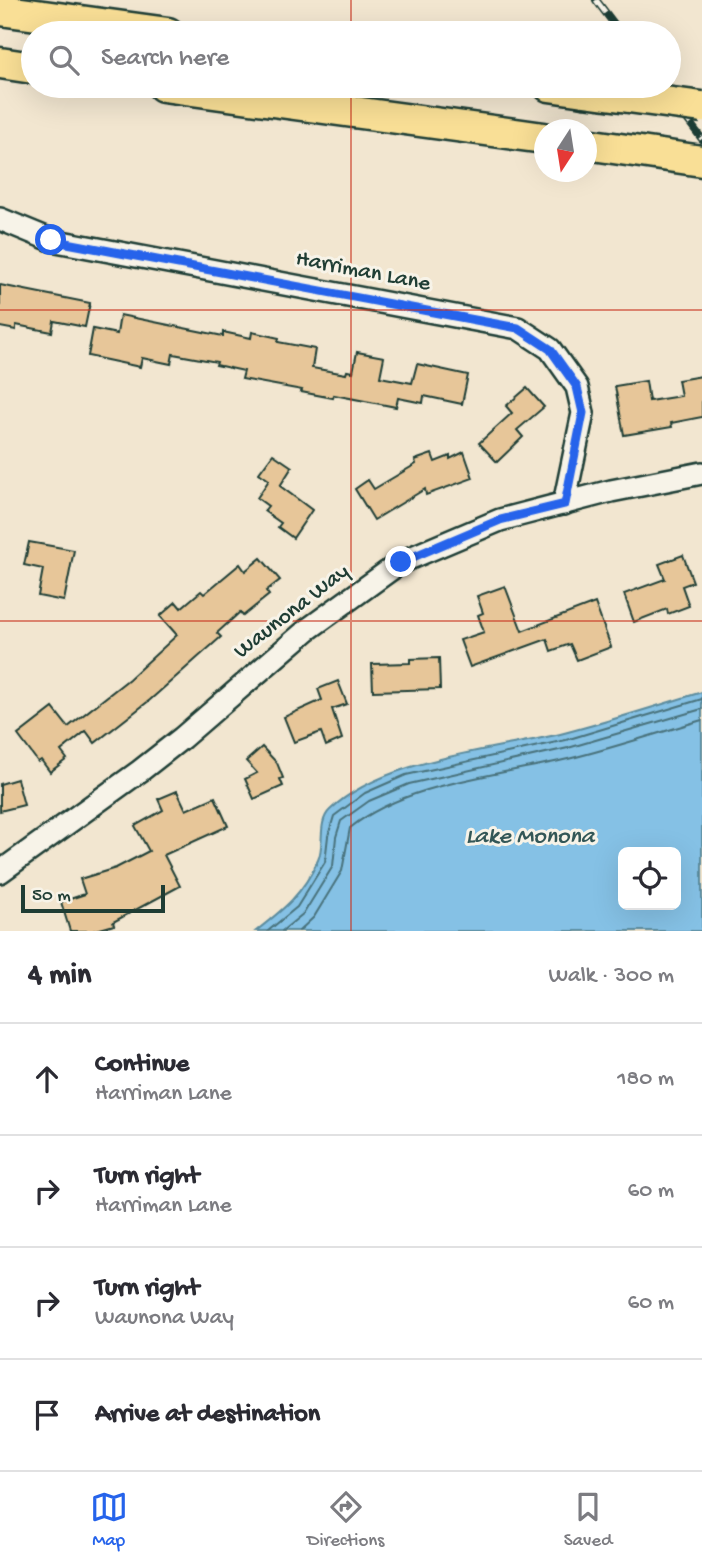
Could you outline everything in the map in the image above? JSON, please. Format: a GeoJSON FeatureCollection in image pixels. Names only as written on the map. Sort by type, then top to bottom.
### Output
{"type":"FeatureCollection","features":[{"type":"Feature","properties":{"kind":"highway"},"geometry":{"type":"LineString","coordinates":[[0,10],[80,21]]}},
{"type":"Feature","properties":{"kind":"highway"},"geometry":{"type":"LineString","coordinates":[[0,63],[21,66]]}},
{"type":"Feature","properties":{"kind":"highway"},"geometry":{"type":"LineString","coordinates":[[251,98],[534,137]]}},
{"type":"Feature","properties":{"kind":"highway"},"geometry":{"type":"LineString","coordinates":[[636,98],[702,107]]}},
{"type":"Feature","properties":{"kind":"highway"},"geometry":{"type":"LineString","coordinates":[[597,145],[702,161]]}},
{"type":"Feature","properties":{"kind":"street","name":"Harriman Lane"},"geometry":{"type":"LineString","coordinates":[[0,219],[51,240],[518,328],[550,349],[577,387],[583,413],[565,504]]}},
{"type":"Feature","properties":{"kind":"street","name":"Waunona Way"},"geometry":{"type":"LineString","coordinates":[[0,872],[140,771],[307,630],[401,562],[500,520],[611,491],[702,473]]}},
{"type":"Feature","properties":{"kind":"water","name":"Lake Monona"},"geometry":{"type":"Polygon","coordinates":[[[702,692],[702,931],[256,931],[284,908],[306,882],[320,854],[322,827],[326,815],[353,792],[409,768],[564,733],[702,692]]]}},
{"type":"Feature","properties":{"kind":"building"},"geometry":{"type":"Polygon","coordinates":[[[0,285],[90,303],[85,327],[54,321],[52,332],[16,325],[16,330],[0,327],[0,285]]]}},
{"type":"Feature","properties":{"kind":"building"},"geometry":{"type":"Polygon","coordinates":[[[120,315],[223,336],[223,332],[251,338],[252,332],[279,338],[278,342],[315,349],[312,368],[346,374],[347,371],[353,372],[357,352],[384,357],[380,377],[412,383],[417,364],[468,375],[462,404],[424,396],[423,403],[398,398],[396,407],[334,395],[333,398],[242,379],[244,371],[216,365],[217,362],[173,354],[171,364],[142,358],[140,367],[88,356],[93,329],[117,334],[120,315]]]}},
{"type":"Feature","properties":{"kind":"building"},"geometry":{"type":"Polygon","coordinates":[[[702,376],[702,417],[671,423],[672,427],[624,435],[615,386],[646,381],[649,401],[681,396],[678,380],[702,376]]]}},
{"type":"Feature","properties":{"kind":"building"},"geometry":{"type":"Polygon","coordinates":[[[527,388],[544,407],[517,430],[523,437],[497,462],[479,443],[512,413],[506,406],[527,388]]]}},
{"type":"Feature","properties":{"kind":"building"},"geometry":{"type":"Polygon","coordinates":[[[464,452],[473,478],[426,495],[425,489],[374,520],[355,489],[368,480],[374,489],[416,464],[415,460],[432,454],[435,462],[464,452]]]}},
{"type":"Feature","properties":{"kind":"building"},"geometry":{"type":"Polygon","coordinates":[[[273,454],[292,467],[280,486],[312,510],[293,538],[278,527],[281,523],[264,511],[268,506],[257,498],[269,480],[259,473],[273,454]]]}},
{"type":"Feature","properties":{"kind":"building"},"geometry":{"type":"Polygon","coordinates":[[[29,542],[74,550],[64,601],[38,596],[43,569],[24,565],[29,542]]]}},
{"type":"Feature","properties":{"kind":"building"},"geometry":{"type":"Polygon","coordinates":[[[683,555],[693,582],[682,586],[689,606],[668,614],[667,609],[634,622],[624,594],[665,579],[659,564],[683,555]]]}},
{"type":"Feature","properties":{"kind":"building"},"geometry":{"type":"Polygon","coordinates":[[[261,558],[280,580],[266,591],[269,595],[243,616],[240,612],[217,633],[221,637],[150,700],[95,743],[86,731],[61,751],[67,759],[50,772],[41,760],[38,762],[18,735],[53,708],[68,727],[129,679],[177,635],[160,616],[176,602],[181,608],[201,591],[204,594],[240,564],[245,571],[261,558]]]}},
{"type":"Feature","properties":{"kind":"building"},"geometry":{"type":"Polygon","coordinates":[[[505,586],[522,631],[595,603],[611,647],[577,660],[570,644],[551,651],[547,639],[470,667],[460,640],[484,632],[478,615],[483,613],[477,596],[505,586]]]}},
{"type":"Feature","properties":{"kind":"building"},"geometry":{"type":"Polygon","coordinates":[[[439,658],[440,689],[373,691],[372,664],[410,663],[410,659],[439,658]]]}},
{"type":"Feature","properties":{"kind":"building"},"geometry":{"type":"Polygon","coordinates":[[[338,681],[347,704],[332,709],[342,739],[326,746],[321,732],[294,742],[284,717],[322,700],[318,689],[338,681]]]}},
{"type":"Feature","properties":{"kind":"building"},"geometry":{"type":"Polygon","coordinates":[[[262,747],[277,763],[283,786],[254,799],[245,779],[257,773],[246,761],[262,747]]]}},
{"type":"Feature","properties":{"kind":"building"},"geometry":{"type":"Polygon","coordinates":[[[17,779],[24,805],[0,811],[0,784],[17,779]]]}},
{"type":"Feature","properties":{"kind":"building"},"geometry":{"type":"Polygon","coordinates":[[[177,791],[186,810],[215,797],[228,826],[164,855],[180,886],[113,922],[114,925],[93,931],[70,931],[61,902],[85,894],[80,879],[116,868],[149,851],[135,826],[163,810],[158,799],[177,791]]]}},
{"type":"Feature","properties":{"kind":"railway"},"geometry":{"type":"LineString","coordinates":[[596,0],[612,21]]}},
{"type":"Feature","properties":{"kind":"railway"},"geometry":{"type":"LineString","coordinates":[[671,98],[702,139]]}},
{"type":"Feature","properties":{"kind":"route"},"geometry":{"type":"LineString","coordinates":[[51,240],[518,328],[550,349],[577,387],[583,413],[565,504],[500,520],[401,562]]}}]}
